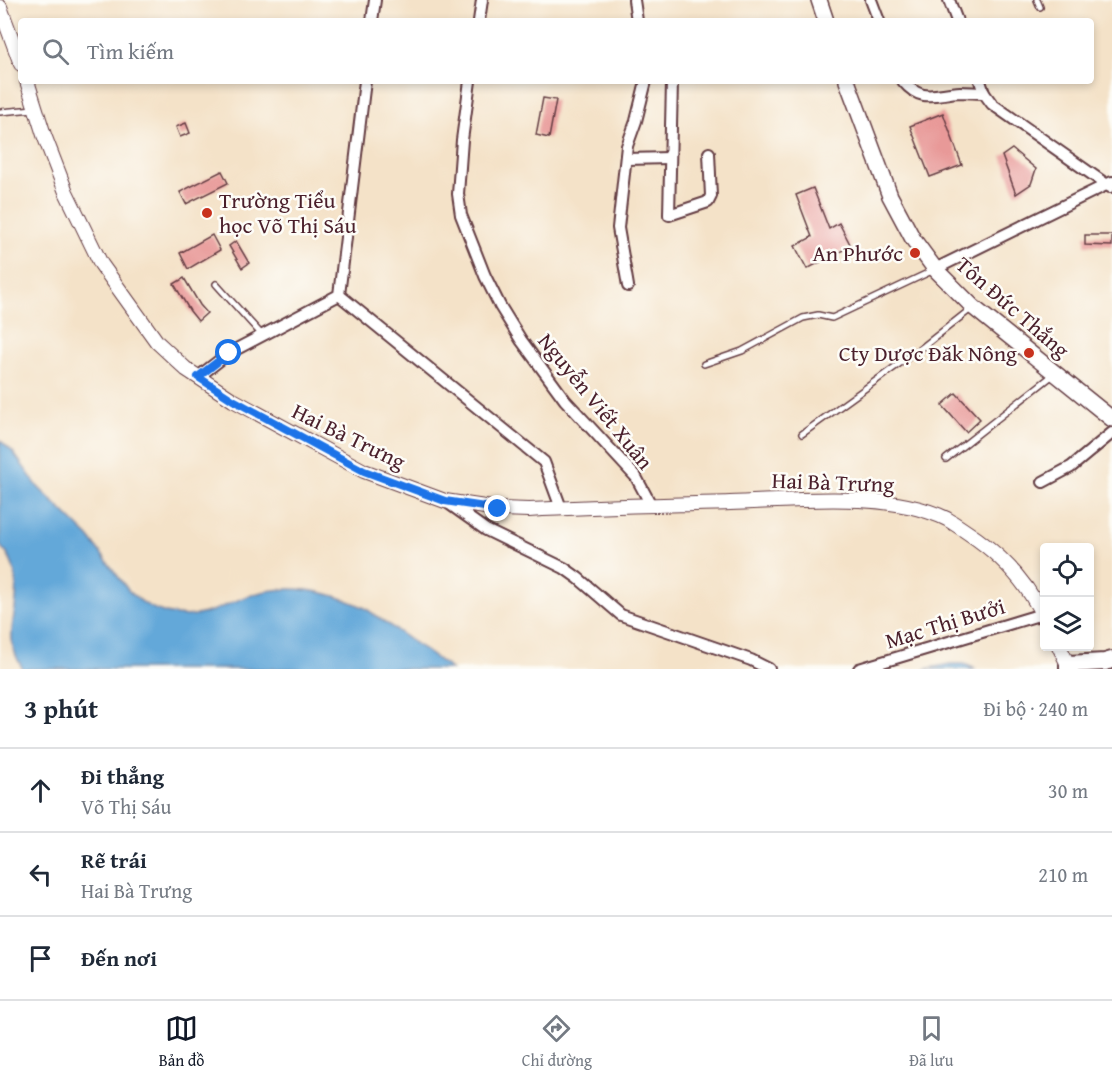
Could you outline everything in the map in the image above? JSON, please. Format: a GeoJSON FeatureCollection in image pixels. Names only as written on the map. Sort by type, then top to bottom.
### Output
{"type":"FeatureCollection","features":[{"type":"Feature","properties":{"kind":"main road"},"geometry":{"type":"LineString","coordinates":[[819,0],[825,18]]}},
{"type":"Feature","properties":{"kind":"main road","name":"Tôn Đức Thắng"},"geometry":{"type":"LineString","coordinates":[[848,84],[890,196],[913,239],[935,269],[973,307],[1112,419]]}},
{"type":"Feature","properties":{"kind":"main road"},"geometry":{"type":"LineString","coordinates":[[1069,667],[1112,660]]}},
{"type":"Feature","properties":{"kind":"street"},"geometry":{"type":"LineString","coordinates":[[372,18],[375,0]]}},
{"type":"Feature","properties":{"kind":"street"},"geometry":{"type":"LineString","coordinates":[[479,18],[482,0]]}},
{"type":"Feature","properties":{"kind":"street"},"geometry":{"type":"LineString","coordinates":[[634,0],[637,18]]}},
{"type":"Feature","properties":{"kind":"street"},"geometry":{"type":"LineString","coordinates":[[871,0],[878,18]]}},
{"type":"Feature","properties":{"kind":"street"},"geometry":{"type":"LineString","coordinates":[[949,0],[956,18]]}},
{"type":"Feature","properties":{"kind":"street"},"geometry":{"type":"LineString","coordinates":[[0,7],[18,56]]}},
{"type":"Feature","properties":{"kind":"street","name":"Hai Bà Trưng"},"geometry":{"type":"LineString","coordinates":[[28,84],[44,135],[66,192],[101,264],[157,342],[186,369],[233,400],[364,471],[445,501],[498,509],[803,499],[886,502],[911,507],[951,522],[1003,559],[1027,588],[1040,611]]}},
{"type":"Feature","properties":{"kind":"street"},"geometry":{"type":"LineString","coordinates":[[339,295],[365,84]]}},
{"type":"Feature","properties":{"kind":"street","name":"Nguyễn Viết Xuân"},"geometry":{"type":"LineString","coordinates":[[470,84],[458,194],[461,214],[485,276],[500,306],[527,349],[565,400],[636,477],[651,505]]}},
{"type":"Feature","properties":{"kind":"street"},"geometry":{"type":"LineString","coordinates":[[628,286],[618,228],[627,146],[645,84]]}},
{"type":"Feature","properties":{"kind":"street"},"geometry":{"type":"LineString","coordinates":[[672,84],[669,214],[708,202],[711,196],[709,153]]}},
{"type":"Feature","properties":{"kind":"street"},"geometry":{"type":"LineString","coordinates":[[906,84],[918,94],[928,96],[961,92],[984,93]]}},
{"type":"Feature","properties":{"kind":"street"},"geometry":{"type":"LineString","coordinates":[[981,84],[992,104],[1110,185]]}},
{"type":"Feature","properties":{"kind":"street"},"geometry":{"type":"LineString","coordinates":[[626,159],[670,158]]}},
{"type":"Feature","properties":{"kind":"street"},"geometry":{"type":"LineString","coordinates":[[935,269],[1110,185]]}},
{"type":"Feature","properties":{"kind":"street"},"geometry":{"type":"LineString","coordinates":[[198,377],[229,353],[339,295]]}},
{"type":"Feature","properties":{"kind":"street"},"geometry":{"type":"LineString","coordinates":[[339,295],[544,462],[561,508]]}},
{"type":"Feature","properties":{"kind":"street"},"geometry":{"type":"LineString","coordinates":[[1044,482],[1071,467],[1112,433]]}},
{"type":"Feature","properties":{"kind":"street"},"geometry":{"type":"LineString","coordinates":[[445,501],[486,530],[564,568],[621,615],[751,660],[769,669]]}},
{"type":"Feature","properties":{"kind":"street","name":"Mạc Thị Bưởi"},"geometry":{"type":"LineString","coordinates":[[859,669],[1040,617]]}},
{"type":"Feature","properties":{"kind":"street"},"geometry":{"type":"LineString","coordinates":[[1061,651],[1069,667]]}},
{"type":"Feature","properties":{"kind":"lane"},"geometry":{"type":"LineString","coordinates":[[1037,0],[1040,7]]}},
{"type":"Feature","properties":{"kind":"lane"},"geometry":{"type":"LineString","coordinates":[[0,112],[36,108]]}},
{"type":"Feature","properties":{"kind":"lane"},"geometry":{"type":"LineString","coordinates":[[704,364],[742,351],[803,318],[818,315],[832,318],[935,269]]}},
{"type":"Feature","properties":{"kind":"lane"},"geometry":{"type":"LineString","coordinates":[[216,284],[263,336]]}},
{"type":"Feature","properties":{"kind":"lane"},"geometry":{"type":"LineString","coordinates":[[802,434],[924,346],[973,307]]}},
{"type":"Feature","properties":{"kind":"lane"},"geometry":{"type":"LineString","coordinates":[[946,459],[1055,373]]}},
{"type":"Feature","properties":{"kind":"water"},"geometry":{"type":"Polygon","coordinates":[[[0,440],[13,452],[38,487],[89,537],[128,590],[146,605],[167,613],[189,616],[212,611],[260,592],[292,589],[329,594],[365,608],[451,669],[23,669],[16,656],[12,635],[17,593],[16,577],[10,560],[0,543],[0,440]]]}},
{"type":"Feature","properties":{"kind":"water"},"geometry":{"type":"Polygon","coordinates":[[[964,664],[976,669],[925,669],[964,664]]]}},
{"type":"Feature","properties":{"kind":"building"},"geometry":{"type":"Polygon","coordinates":[[[543,98],[556,100],[549,138],[536,135],[543,98]]]}},
{"type":"Feature","properties":{"kind":"building"},"geometry":{"type":"Polygon","coordinates":[[[943,113],[962,165],[930,177],[910,126],[943,113]]]}},
{"type":"Feature","properties":{"kind":"building"},"geometry":{"type":"Polygon","coordinates":[[[186,123],[190,133],[180,137],[176,127],[186,123]]]}},
{"type":"Feature","properties":{"kind":"building"},"geometry":{"type":"Polygon","coordinates":[[[1012,149],[1036,169],[1031,184],[1016,194],[1002,156],[1012,149]]]}},
{"type":"Feature","properties":{"kind":"building"},"geometry":{"type":"Polygon","coordinates":[[[222,171],[228,183],[186,204],[180,192],[222,171]]]}},
{"type":"Feature","properties":{"kind":"building"},"geometry":{"type":"Polygon","coordinates":[[[813,188],[829,229],[839,223],[851,246],[807,269],[795,246],[812,237],[796,195],[813,188]]]}},
{"type":"Feature","properties":{"kind":"building"},"geometry":{"type":"Polygon","coordinates":[[[212,235],[220,250],[188,269],[180,253],[212,235]]]}},
{"type":"Feature","properties":{"kind":"building"},"geometry":{"type":"Polygon","coordinates":[[[1085,235],[1112,235],[1112,246],[1085,245],[1085,235]]]}},
{"type":"Feature","properties":{"kind":"building"},"geometry":{"type":"Polygon","coordinates":[[[236,241],[249,263],[242,268],[229,246],[236,241]]]}},
{"type":"Feature","properties":{"kind":"building"},"geometry":{"type":"Polygon","coordinates":[[[184,278],[207,313],[198,321],[174,284],[184,278]]]}},
{"type":"Feature","properties":{"kind":"building"},"geometry":{"type":"Polygon","coordinates":[[[956,393],[980,419],[966,432],[942,405],[956,393]]]}},
{"type":"Feature","properties":{"kind":"place","name":"Trường Tiểu học Võ Thị Sáu"},"geometry":{"type":"Point","coordinates":[207,213]}},
{"type":"Feature","properties":{"kind":"place","name":"An Phước"},"geometry":{"type":"Point","coordinates":[915,253]}},
{"type":"Feature","properties":{"kind":"place","name":"Cty Dược Đăk Nông"},"geometry":{"type":"Point","coordinates":[1029,353]}},
{"type":"Feature","properties":{"kind":"route"},"geometry":{"type":"LineString","coordinates":[[229,353],[198,377],[233,400],[364,471],[445,501],[498,509]]}}]}
